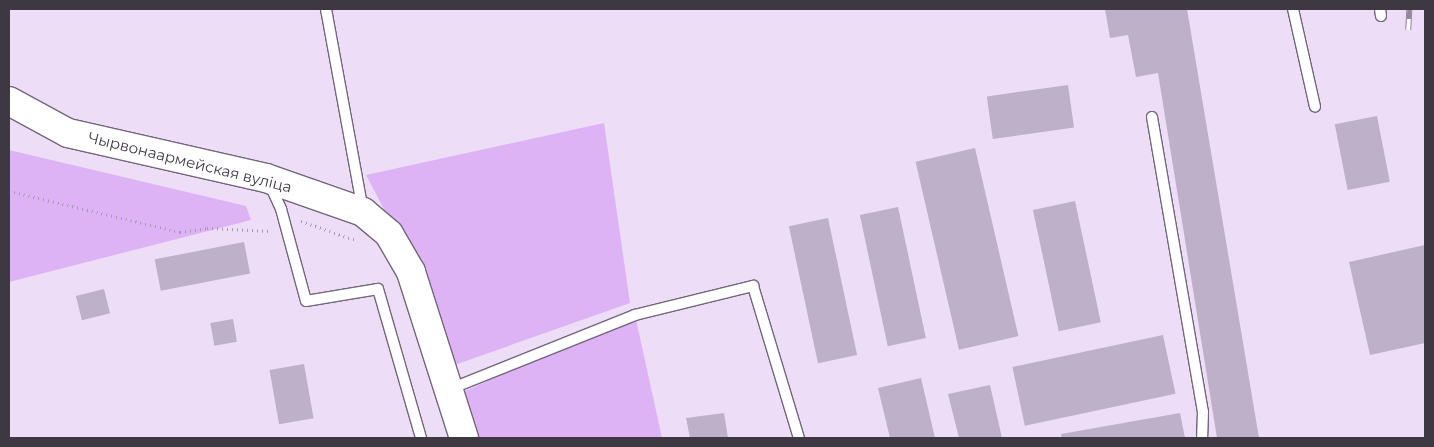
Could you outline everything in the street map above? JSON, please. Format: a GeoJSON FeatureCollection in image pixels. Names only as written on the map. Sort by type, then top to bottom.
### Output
{"type":"FeatureCollection","features":[{"type":"Feature","properties":{"kind":"street","name":"Чырвонаармейская вуліца"},"geometry":{"type":"LineString","coordinates":[[9,101],[68,133],[266,178],[364,212],[389,234],[411,272],[464,438]]}},
{"type":"Feature","properties":{"kind":"lane"},"geometry":{"type":"LineString","coordinates":[[326,9],[364,212]]}},
{"type":"Feature","properties":{"kind":"lane"},"geometry":{"type":"LineString","coordinates":[[1294,9],[1315,107]]}},
{"type":"Feature","properties":{"kind":"lane"},"geometry":{"type":"LineString","coordinates":[[1152,117],[1203,412],[1202,438]]}},
{"type":"Feature","properties":{"kind":"lane"},"geometry":{"type":"LineString","coordinates":[[266,178],[282,214],[306,301],[378,289],[421,438]]}},
{"type":"Feature","properties":{"kind":"lane"},"geometry":{"type":"LineString","coordinates":[[449,390],[635,315],[753,286],[799,438]]}},
{"type":"Feature","properties":{"kind":"path"},"geometry":{"type":"LineString","coordinates":[[9,191],[180,232],[207,228],[287,231]]}},
{"type":"Feature","properties":{"kind":"path"},"geometry":{"type":"LineString","coordinates":[[282,214],[360,242]]}},
{"type":"Feature","properties":{"kind":"shaded area"},"geometry":{"type":"Polygon","coordinates":[[[604,123],[630,303],[446,368],[416,270],[366,175],[604,123]]]}},
{"type":"Feature","properties":{"kind":"shaded area"},"geometry":{"type":"Polygon","coordinates":[[[9,150],[246,206],[251,220],[9,282],[9,150]]]}},
{"type":"Feature","properties":{"kind":"shaded area"},"geometry":{"type":"Polygon","coordinates":[[[635,315],[662,438],[478,438],[463,392],[635,315]]]}},
{"type":"Feature","properties":{"kind":"building"},"geometry":{"type":"Polygon","coordinates":[[[1105,9],[1187,9],[1259,438],[1217,438],[1158,73],[1136,77],[1128,35],[1110,38],[1105,9]]]}},
{"type":"Feature","properties":{"kind":"building"},"geometry":{"type":"Polygon","coordinates":[[[1068,85],[1074,128],[993,139],[987,96],[1068,85]]]}},
{"type":"Feature","properties":{"kind":"building"},"geometry":{"type":"Polygon","coordinates":[[[1377,116],[1390,182],[1348,190],[1335,124],[1377,116]]]}},
{"type":"Feature","properties":{"kind":"building"},"geometry":{"type":"Polygon","coordinates":[[[975,148],[1018,336],[959,350],[916,162],[975,148]]]}},
{"type":"Feature","properties":{"kind":"building"},"geometry":{"type":"Polygon","coordinates":[[[1075,201],[1101,322],[1059,331],[1033,210],[1075,201]]]}},
{"type":"Feature","properties":{"kind":"building"},"geometry":{"type":"Polygon","coordinates":[[[898,207],[926,338],[888,346],[860,215],[898,207]]]}},
{"type":"Feature","properties":{"kind":"building"},"geometry":{"type":"Polygon","coordinates":[[[828,218],[857,355],[818,363],[789,226],[828,218]]]}},
{"type":"Feature","properties":{"kind":"building"},"geometry":{"type":"Polygon","coordinates":[[[244,242],[250,273],[161,291],[155,259],[244,242]]]}},
{"type":"Feature","properties":{"kind":"building"},"geometry":{"type":"Polygon","coordinates":[[[1425,245],[1425,343],[1370,355],[1349,262],[1425,245]]]}},
{"type":"Feature","properties":{"kind":"building"},"geometry":{"type":"Polygon","coordinates":[[[104,289],[110,313],[82,320],[76,296],[104,289]]]}},
{"type":"Feature","properties":{"kind":"building"},"geometry":{"type":"Polygon","coordinates":[[[233,319],[237,342],[214,346],[210,323],[233,319]]]}},
{"type":"Feature","properties":{"kind":"building"},"geometry":{"type":"Polygon","coordinates":[[[1163,335],[1175,394],[1025,426],[1012,367],[1163,335]]]}},
{"type":"Feature","properties":{"kind":"building"},"geometry":{"type":"Polygon","coordinates":[[[304,364],[314,418],[279,424],[270,370],[304,364]]]}},
{"type":"Feature","properties":{"kind":"building"},"geometry":{"type":"Polygon","coordinates":[[[921,378],[935,438],[890,438],[878,388],[921,378]]]}},
{"type":"Feature","properties":{"kind":"building"},"geometry":{"type":"Polygon","coordinates":[[[990,385],[1002,438],[959,438],[948,394],[990,385]]]}},
{"type":"Feature","properties":{"kind":"building"},"geometry":{"type":"Polygon","coordinates":[[[724,413],[728,438],[690,438],[686,418],[724,413]]]}},
{"type":"Feature","properties":{"kind":"building"},"geometry":{"type":"Polygon","coordinates":[[[1180,413],[1185,438],[1062,438],[1061,434],[1180,413]]]}},
{"type":"Feature","properties":{"kind":"railway"},"geometry":{"type":"LineString","coordinates":[[1408,30],[1409,9]]}}]}
